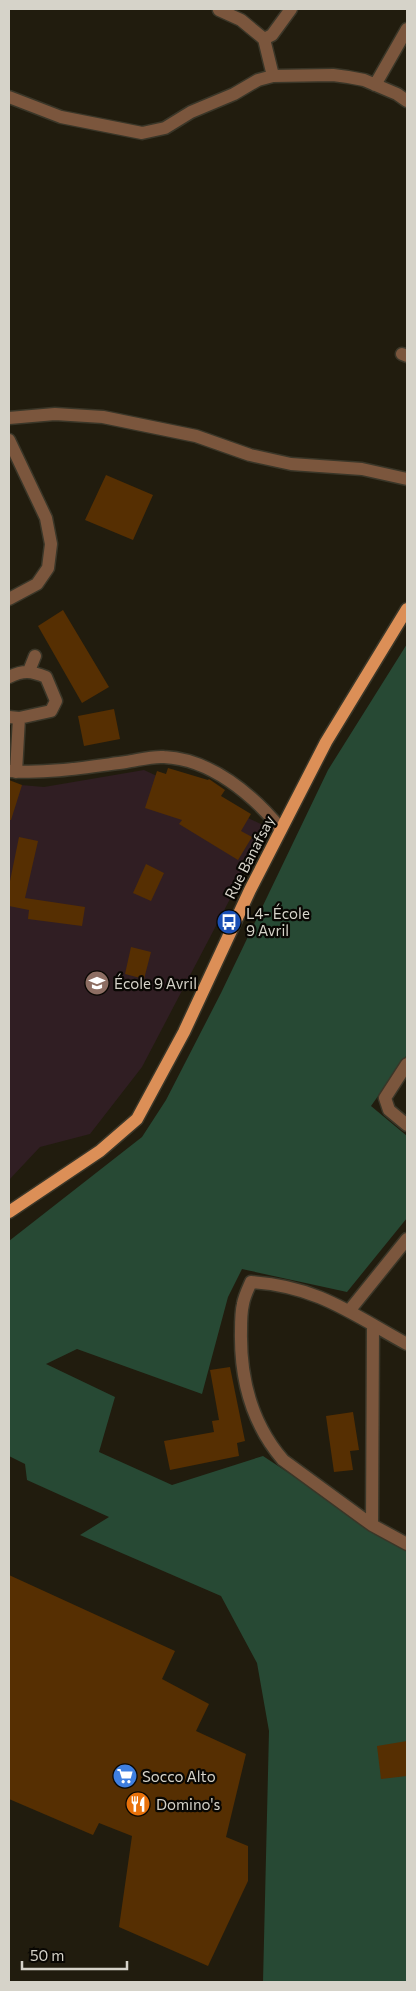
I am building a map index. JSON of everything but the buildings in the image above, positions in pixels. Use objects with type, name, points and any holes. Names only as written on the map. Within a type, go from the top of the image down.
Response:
[{"type":"main road","name":"Rue Banafsay","points":[[9,1212],[100,1151],[136,1119],[156,1087],[250,890],[326,742],[407,609]]},
{"type":"street","points":[[264,39],[272,36],[291,9]]},
{"type":"street","points":[[219,10],[241,20],[264,39],[273,76]]},
{"type":"street","points":[[375,85],[407,29]]},
{"type":"street","points":[[9,97],[61,117],[142,133],[165,128],[191,112],[273,76],[333,75],[364,80],[397,94],[407,102]]},
{"type":"street","points":[[9,418],[55,414],[103,417],[196,436],[250,455],[275,460],[362,469],[407,479]]},
{"type":"street","points":[[9,440],[46,518],[51,544],[48,568],[37,584],[9,599]]},
{"type":"street","points":[[29,671],[35,656]]},
{"type":"street","points":[[9,677],[29,671],[46,677],[56,700],[51,711],[14,718],[12,772],[51,771],[162,757],[184,760],[224,778],[256,800],[282,829]]},
{"type":"street","points":[[407,1064],[385,1098],[389,1110],[407,1125]]},
{"type":"street","points":[[349,1311],[407,1239]]},
{"type":"street","points":[[407,1344],[349,1311],[307,1292],[251,1282],[243,1304],[243,1369],[252,1409],[261,1430],[274,1450],[283,1460],[372,1525],[407,1544]]},
{"type":"street","points":[[372,1525],[373,1326]]},
{"type":"shaded area","name":"École 9 Avril","points":[[144,770],[263,825],[230,899],[142,1067],[90,1134],[40,1147],[9,1180],[9,784],[44,787]]},
{"type":"green space","points":[[407,644],[407,1055],[371,1106],[407,1136],[407,1218],[347,1292],[242,1269],[228,1297],[202,1394],[77,1349],[46,1364],[115,1397],[99,1452],[172,1485],[263,1456],[407,1551],[407,1982],[263,1982],[269,1731],[257,1663],[221,1596],[80,1535],[109,1517],[27,1480],[25,1464],[9,1456],[9,1241],[142,1137],[166,1100],[221,993],[328,770]]},
{"type":"place","name":"L4- École 9 Avril","points":[[229,922]]},
{"type":"place","name":"École 9 Avril","points":[[97,983]]},
{"type":"place","name":"Socco Alto","points":[[125,1776]]},
{"type":"place","name":"Domino's","points":[[138,1804]]}]
